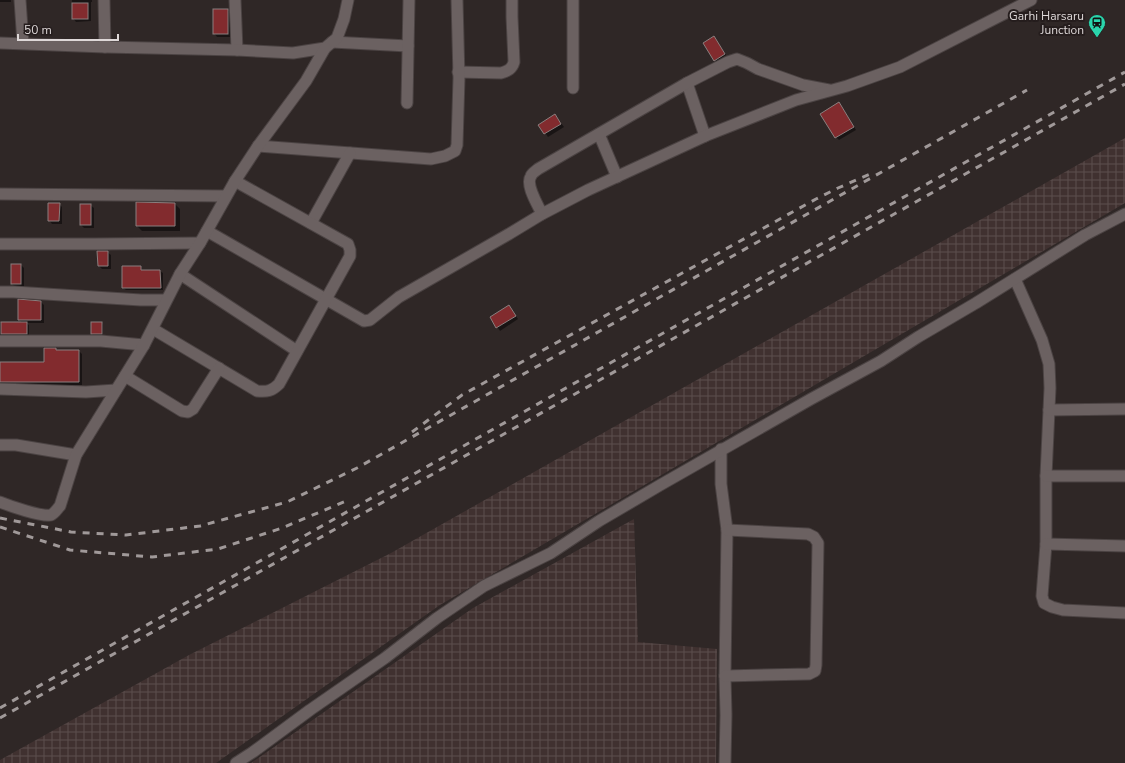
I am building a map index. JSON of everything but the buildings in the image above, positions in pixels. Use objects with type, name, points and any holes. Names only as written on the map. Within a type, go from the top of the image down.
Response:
[{"type":"street","points":[[20,0],[23,43]]},
{"type":"street","points":[[104,0],[105,47]]},
{"type":"street","points":[[235,0],[237,50]]},
{"type":"street","points":[[0,502],[23,511],[45,515],[51,515],[60,506],[76,454],[144,345],[180,274],[200,243],[235,181],[258,146],[306,81],[328,45],[337,38],[344,19],[348,0]]},
{"type":"street","points":[[407,103],[409,0]]},
{"type":"street","points":[[258,146],[431,158],[446,156],[455,151],[457,144],[458,0]]},
{"type":"street","points":[[458,72],[501,73],[512,68],[514,62],[512,0]]},
{"type":"street","points":[[573,0],[573,88]]},
{"type":"street","points":[[207,231],[326,300],[364,321],[367,321],[399,297],[542,214],[588,190],[705,136],[796,100],[847,86],[900,67],[1031,0]]},
{"type":"street","points":[[0,43],[293,53],[328,45],[408,46]]},
{"type":"street","points":[[542,214],[530,186],[531,176],[538,169],[686,83],[720,65],[737,59],[747,62],[758,69],[803,85],[832,90]]},
{"type":"street","points":[[686,83],[705,136]]},
{"type":"street","points":[[598,134],[617,177]]},
{"type":"street","points":[[311,224],[350,153]]},
{"type":"street","points":[[153,329],[257,391],[265,392],[272,390],[279,384],[298,351],[350,256],[348,244],[235,181]]},
{"type":"street","points":[[0,194],[226,196]]},
{"type":"street","points":[[236,763],[385,658],[437,618],[484,586],[551,553],[599,522],[721,449],[881,361],[1085,235],[1125,214]]},
{"type":"street","points":[[0,244],[200,243]]},
{"type":"street","points":[[180,274],[298,351]]},
{"type":"street","points":[[1015,279],[1042,340],[1049,364],[1050,388],[1046,476],[1046,544],[1042,596],[1044,603],[1063,610],[1125,613]]},
{"type":"street","points":[[0,292],[141,300],[166,300]]},
{"type":"street","points":[[0,341],[101,341],[144,345]]},
{"type":"street","points":[[125,376],[182,411],[188,412],[193,409],[218,368]]},
{"type":"street","points":[[0,390],[86,392],[116,390]]},
{"type":"street","points":[[1049,410],[1125,409]]},
{"type":"street","points":[[0,445],[16,444],[76,454]]},
{"type":"street","points":[[721,449],[721,484],[728,530],[725,763]]},
{"type":"street","points":[[1046,476],[1125,476]]},
{"type":"street","points":[[725,676],[809,674],[814,671],[816,665],[818,543],[814,537],[808,534],[728,530]]},
{"type":"street","points":[[1046,544],[1125,546]]},
{"type":"shaded area","points":[[1125,138],[1125,203],[440,605],[216,763],[0,763],[0,760],[189,655],[391,553]]},
{"type":"shaded area","points":[[634,519],[638,642],[717,649],[716,763],[251,763],[473,608]]},
{"type":"railway","points":[[0,708],[1125,72]]},
{"type":"railway","points":[[0,718],[1125,84]]},
{"type":"railway","points":[[0,518],[71,532],[126,535],[200,526],[287,502],[357,468],[1027,90]]},
{"type":"railway","points":[[412,432],[462,395],[816,199],[870,174]]},
{"type":"railway","points":[[0,527],[70,550],[152,557],[218,549],[282,528],[346,501]]},
{"type":"place","name":"Garhi Harsaru Junction","points":[[1097,38]]}]
